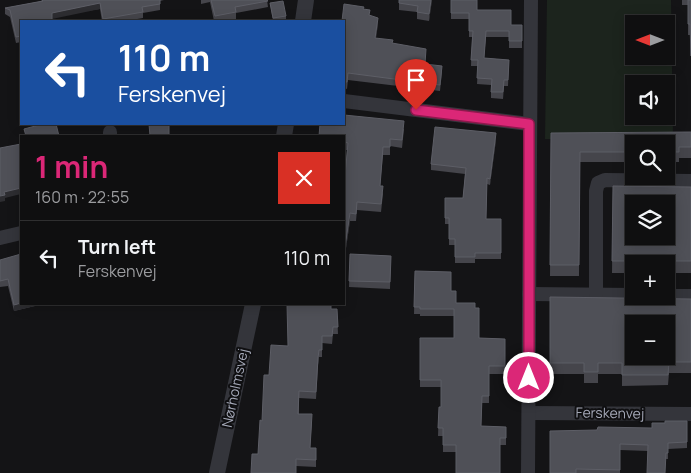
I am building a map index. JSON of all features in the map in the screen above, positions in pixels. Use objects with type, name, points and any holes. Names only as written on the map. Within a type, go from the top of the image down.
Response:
[{"type":"street","points":[[303,20],[306,0]]},
{"type":"street","points":[[528,473],[531,0]]},
{"type":"street","points":[[345,101],[529,124]]},
{"type":"street","points":[[596,294],[596,191],[598,183],[605,180],[691,181]]},
{"type":"street","points":[[0,238],[20,233]]},
{"type":"street","points":[[529,294],[625,295]]},
{"type":"street","points":[[675,296],[691,296]]},
{"type":"street","name":"Nørholmsvej","points":[[217,473],[253,305]]},
{"type":"street","name":"Ferskenvej","points":[[529,413],[691,414]]},
{"type":"shaded area","points":[[547,0],[671,0],[671,15],[625,15],[625,65],[672,65],[672,75],[625,75],[625,125],[673,125],[673,135],[625,135],[625,139],[545,139]]},
{"type":"building","points":[[160,0],[160,4],[142,7],[143,12],[103,19],[100,3],[52,13],[52,20],[20,20],[20,36],[16,37],[10,10],[5,8],[43,1]]},
{"type":"building","points":[[211,0],[268,1],[235,7],[236,12],[215,16]]},
{"type":"building","points":[[399,0],[431,0],[429,14],[417,12],[418,6],[399,3]]},
{"type":"building","points":[[451,0],[477,0],[477,10],[511,10],[511,25],[522,25],[522,41],[509,41],[509,31],[486,31],[484,58],[509,60],[508,80],[504,80],[503,92],[491,92],[492,79],[477,78],[478,60],[471,60],[473,31],[469,31],[469,13],[451,13]]},
{"type":"building","points":[[688,0],[691,0],[691,56],[690,24],[688,24]]},
{"type":"building","points":[[283,1],[286,16],[273,18],[270,3]]},
{"type":"building","points":[[344,4],[364,7],[363,9],[370,10],[369,15],[378,18],[375,38],[393,40],[392,43],[426,49],[425,64],[442,66],[440,85],[348,73],[347,82],[345,82],[345,20],[342,20]]},
{"type":"building","points":[[345,115],[404,121],[402,140],[390,139],[390,147],[383,147],[380,186],[383,186],[381,204],[357,202],[356,214],[350,213],[345,247],[345,176],[348,143],[345,142],[345,135],[319,135],[320,125],[345,125]]},
{"type":"building","points":[[39,125],[56,125],[59,135],[26,135],[24,129]]},
{"type":"building","points":[[149,125],[169,125],[169,135],[150,135]]},
{"type":"building","points":[[435,127],[496,133],[490,179],[487,178],[486,219],[501,219],[501,253],[475,253],[475,257],[455,257],[455,239],[449,239],[449,218],[445,218],[445,198],[463,198],[466,168],[431,164]]},
{"type":"building","points":[[691,132],[691,147],[679,147],[679,152],[675,152],[675,135],[625,135],[625,152],[580,152],[579,265],[550,265],[551,133]]},
{"type":"building","points":[[20,144],[20,188],[4,192],[5,195],[0,196],[0,148]]},
{"type":"building","points":[[613,186],[691,187],[691,261],[675,261],[675,255],[625,255],[625,261],[612,261]]},
{"type":"building","points":[[20,254],[20,303],[14,305],[8,279],[0,281],[0,260]]},
{"type":"building","points":[[350,254],[391,256],[390,282],[349,281]]},
{"type":"building","points":[[415,271],[451,272],[451,291],[456,291],[456,303],[475,303],[475,308],[479,308],[479,338],[505,339],[505,366],[489,366],[489,396],[482,396],[481,426],[506,427],[506,438],[500,438],[500,473],[456,473],[456,445],[443,445],[443,428],[438,428],[439,407],[441,407],[441,380],[420,380],[420,338],[454,338],[454,309],[420,309],[420,307],[414,307]]},
{"type":"building","points":[[550,297],[625,298],[625,305],[675,305],[675,299],[691,299],[691,362],[675,362],[675,315],[625,315],[625,365],[669,365],[668,375],[622,375],[622,363],[598,363],[598,372],[584,372],[584,363],[550,363]]},
{"type":"building","points":[[287,305],[331,305],[331,309],[337,309],[338,327],[333,327],[332,336],[322,336],[322,350],[319,350],[318,358],[316,392],[299,391],[298,414],[312,414],[310,448],[316,448],[316,460],[296,459],[296,473],[251,473],[252,454],[258,454],[264,375],[269,375],[271,345],[288,346]]},
{"type":"building","points":[[665,421],[687,421],[687,442],[668,443],[665,473],[647,473],[648,445],[620,444],[620,470],[576,469],[576,473],[550,473],[550,431],[597,430],[598,427],[652,428],[652,423],[665,423]]},
{"type":"route","points":[[416,110],[529,124],[529,378]]}]
